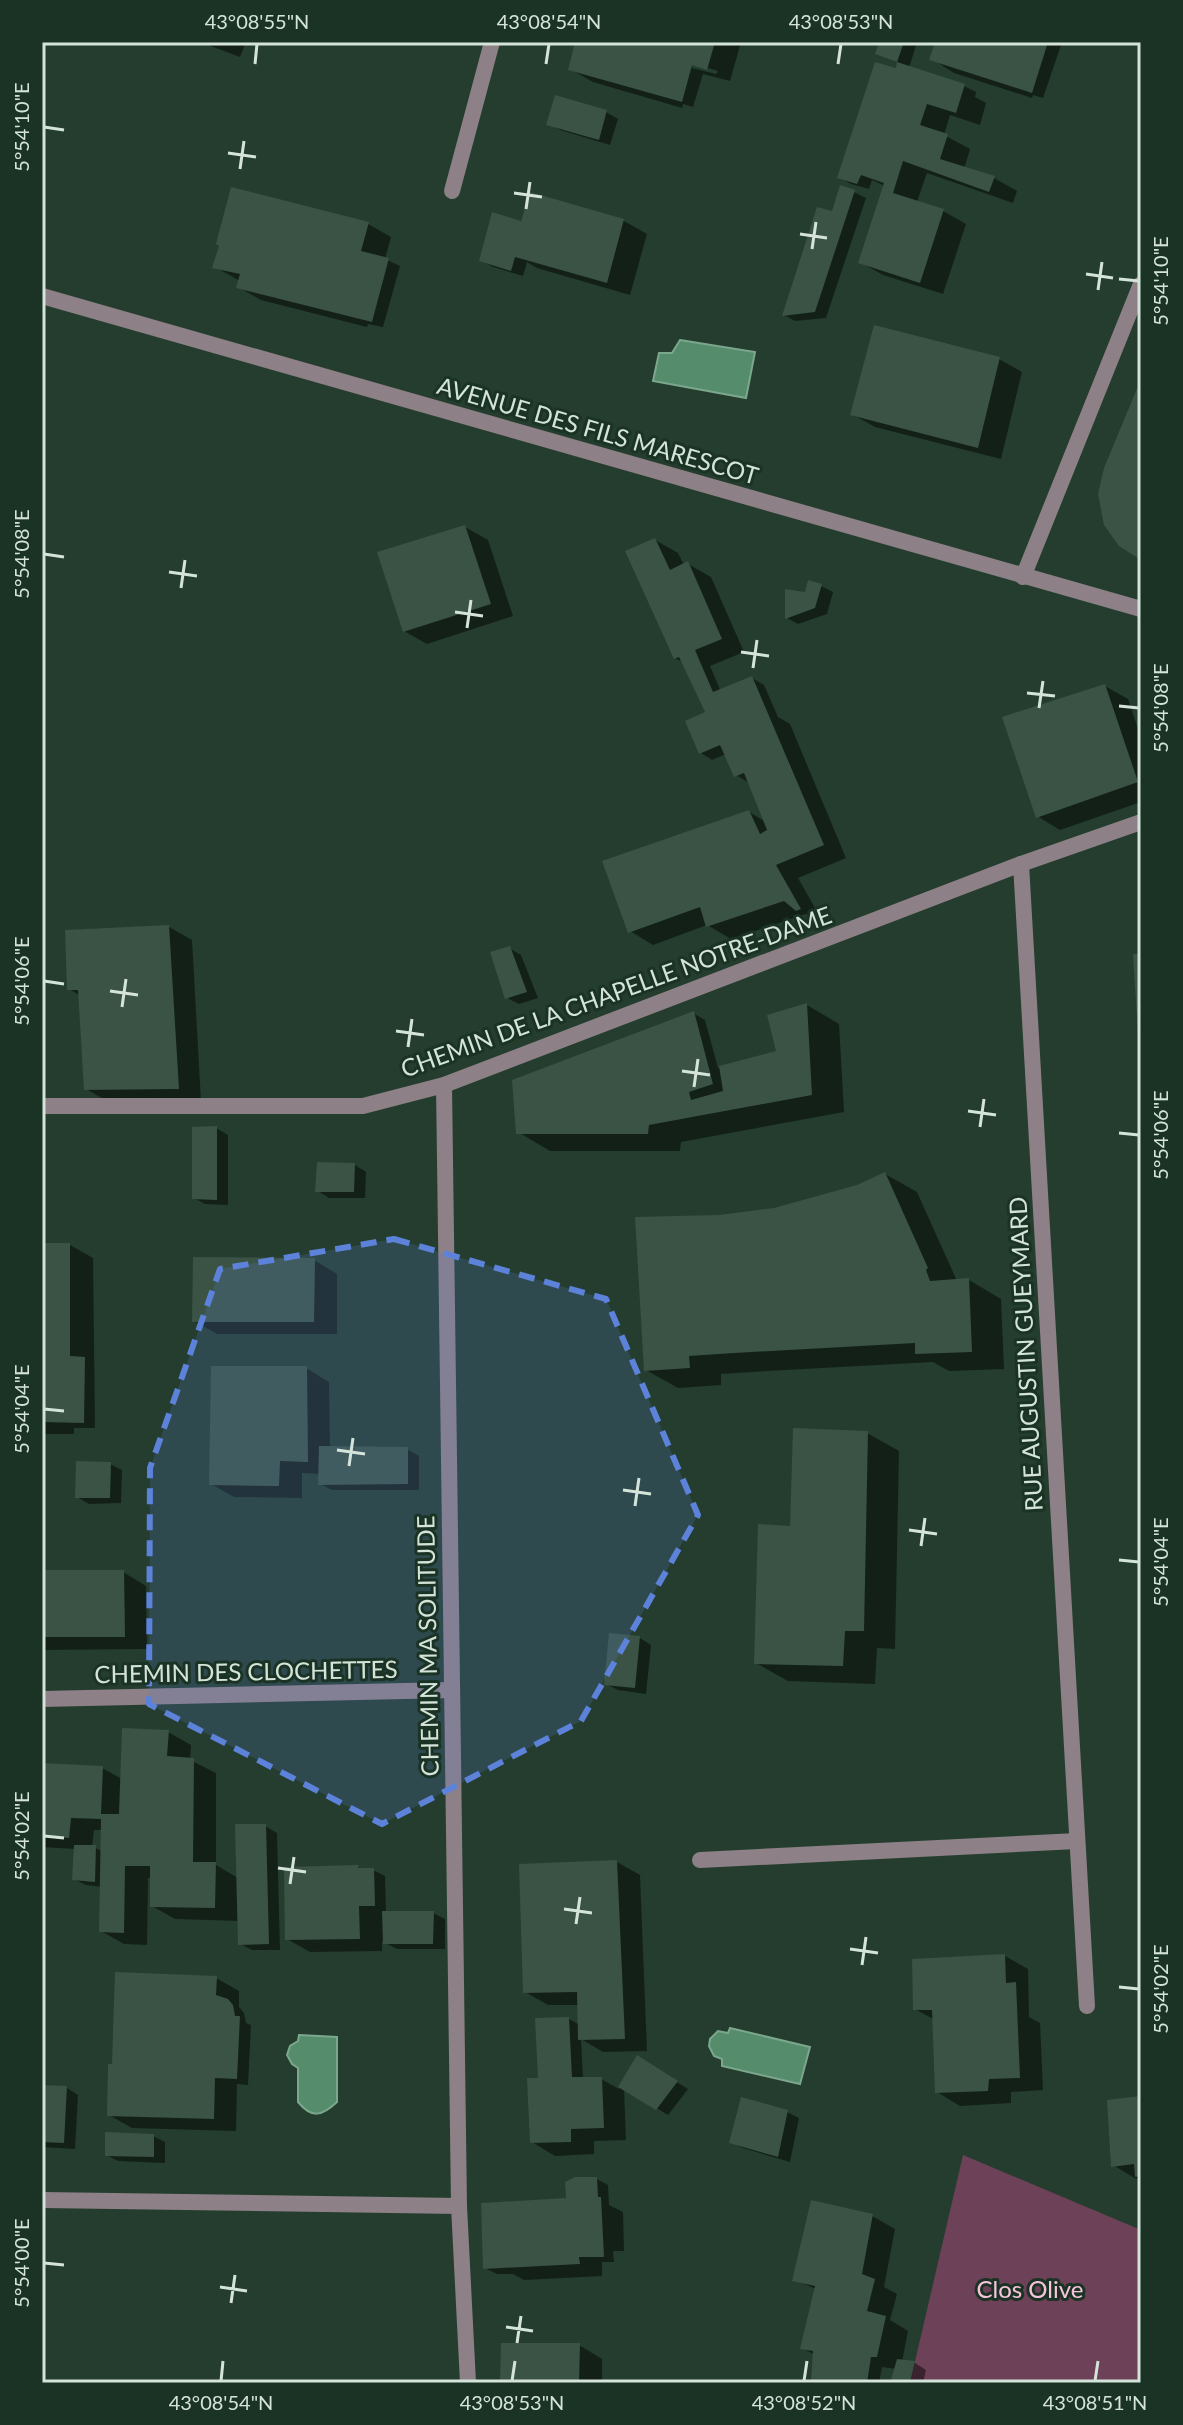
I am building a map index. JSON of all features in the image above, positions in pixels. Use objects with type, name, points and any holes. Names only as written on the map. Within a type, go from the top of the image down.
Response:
[{"type":"street","points":[[452,191],[492,42]]},
{"type":"street","points":[[1023,577],[1141,284]]},
{"type":"street","name":"AVENUE DES FILS MARESCOT","points":[[42,296],[1141,609]]},
{"type":"street","name":"CHEMIN DE LA CHAPELLE NOTRE-DAME","points":[[42,1106],[363,1106],[444,1085],[1021,864],[1141,822]]},
{"type":"street","name":"RUE AUGUSTIN GUEYMARD","points":[[1021,864],[1087,2006]]},
{"type":"street","name":"CHEMIN MA SOLITUDE","points":[[444,1085],[459,2206],[468,2383]]},
{"type":"street","name":"CHEMIN DES CLOCHETTES","points":[[42,1699],[451,1690]]},
{"type":"street","points":[[700,1860],[1077,1841]]},
{"type":"street","points":[[42,2200],[459,2206]]},
{"type":"highlighted area","points":[[394,1239],[606,1299],[698,1515],[581,1721],[382,1824],[149,1704],[150,1468],[220,1269]]},
{"type":"green space","name":"Clos Olive","points":[[963,2155],[1141,2230],[1141,2383],[910,2383]]},
{"type":"shaded area","points":[[680,340],[755,352],[746,398],[653,381],[659,353],[672,353]]},
{"type":"shaded area","points":[[730,2028],[810,2047],[800,2084],[722,2066],[722,2059],[714,2056],[709,2046],[710,2039],[718,2031],[728,2033]]},
{"type":"shaded area","points":[[299,2035],[337,2037],[337,2102],[322,2113],[308,2111],[298,2102],[298,2068],[287,2055]]},
{"type":"building","points":[[575,42],[715,42],[707,70],[692,65],[682,102],[568,70]]},
{"type":"building","points":[[879,42],[904,42],[897,62],[875,54]]},
{"type":"building","points":[[935,42],[1048,42],[1032,93],[929,60]]},
{"type":"building","points":[[875,62],[896,68],[897,62],[965,84],[956,113],[927,104],[920,125],[948,134],[940,159],[995,176],[989,192],[903,161],[893,193],[944,209],[920,283],[858,263],[884,183],[861,175],[857,184],[837,178]]},
{"type":"building","points":[[555,95],[607,110],[599,140],[546,125]]},
{"type":"building","points":[[840,185],[855,190],[815,312],[782,316],[817,207],[832,211]]},
{"type":"building","points":[[231,187],[369,222],[361,251],[389,258],[372,322],[236,288],[240,274],[212,268]]},
{"type":"building","points":[[530,192],[624,219],[607,283],[515,257],[511,271],[479,261],[492,212],[521,221]]},
{"type":"building","points":[[874,325],[1000,357],[978,448],[850,415]]},
{"type":"building","points":[[1141,379],[1141,560],[1119,546],[1104,525],[1098,494],[1104,468]]},
{"type":"building","points":[[465,525],[491,604],[403,632],[377,552]]},
{"type":"building","points":[[655,538],[670,570],[688,561],[722,639],[695,650],[713,692],[752,676],[824,845],[776,865],[801,909],[796,911],[784,901],[706,927],[700,907],[628,933],[602,861],[749,810],[760,834],[767,830],[744,773],[734,777],[720,745],[699,754],[685,721],[705,712],[679,657],[674,659],[625,551]]},
{"type":"building","points":[[808,580],[822,584],[815,608],[785,619],[785,589],[805,592]]},
{"type":"building","points":[[1105,684],[1138,782],[1036,818],[1002,717]]},
{"type":"building","points":[[169,925],[179,1089],[84,1090],[78,990],[67,990],[65,930]]},
{"type":"building","points":[[510,946],[527,992],[505,999],[490,952]]},
{"type":"building","points":[[1133,954],[1141,954],[1141,1050],[1139,1050]]},
{"type":"building","points":[[807,1003],[812,1095],[649,1125],[648,1134],[516,1134],[512,1080],[694,1011],[713,1084],[689,1092],[691,1100],[723,1091],[719,1066],[776,1051],[767,1015]]},
{"type":"building","points":[[217,1126],[217,1200],[192,1199],[192,1127]]},
{"type":"building","points":[[317,1162],[355,1163],[354,1192],[315,1192]]},
{"type":"building","points":[[885,1172],[928,1268],[930,1281],[969,1278],[972,1352],[915,1354],[915,1343],[734,1353],[689,1356],[690,1368],[644,1371],[635,1217],[719,1215],[774,1208],[857,1185]]},
{"type":"building","points":[[42,1243],[70,1243],[70,1356],[85,1357],[84,1423],[42,1422]]},
{"type":"building","points":[[193,1257],[315,1258],[314,1322],[192,1322]]},
{"type":"building","points":[[211,1366],[307,1366],[308,1462],[280,1461],[279,1486],[209,1485]]},
{"type":"building","points":[[793,1428],[868,1431],[864,1631],[845,1631],[843,1666],[754,1664],[758,1524],[790,1526]]},
{"type":"building","points":[[319,1446],[408,1447],[408,1484],[318,1485]]},
{"type":"building","points":[[76,1461],[111,1462],[110,1498],[75,1498]]},
{"type":"building","points":[[42,1570],[124,1570],[125,1637],[42,1637]]},
{"type":"building","points":[[609,1633],[640,1636],[635,1688],[604,1685]]},
{"type":"building","points":[[122,1728],[169,1730],[167,1756],[194,1758],[193,1862],[216,1862],[215,1908],[150,1907],[150,1866],[125,1866],[124,1933],[99,1932],[101,1819],[71,1818],[69,1838],[42,1836],[42,1763],[103,1766],[101,1814],[119,1814]]},
{"type":"building","points":[[235,1824],[266,1824],[269,1944],[238,1945]]},
{"type":"building","points":[[74,1845],[96,1845],[95,1882],[72,1880]]},
{"type":"building","points":[[617,1860],[625,2039],[578,2040],[577,1992],[523,1993],[519,1864]]},
{"type":"building","points":[[359,1865],[358,1868],[374,1868],[375,1906],[359,1906],[360,1939],[285,1940],[284,1867]]},
{"type":"building","points":[[382,1911],[434,1911],[433,1944],[383,1944]]},
{"type":"building","points":[[1005,1954],[1006,1983],[1016,1982],[1020,2078],[989,2079],[988,2091],[935,2093],[932,2010],[913,2010],[912,1959]]},
{"type":"building","points":[[115,1972],[217,1976],[216,1995],[228,1999],[235,2016],[240,2016],[237,2079],[215,2078],[214,2119],[107,2116]]},
{"type":"building","points":[[569,2017],[572,2077],[602,2077],[604,2128],[571,2129],[571,2142],[530,2143],[527,2078],[538,2078],[535,2018]]},
{"type":"building","points":[[637,2055],[678,2081],[656,2110],[618,2087]]},
{"type":"building","points":[[42,2085],[67,2086],[64,2143],[42,2142]]},
{"type":"building","points":[[1141,2096],[1141,2176],[1135,2177],[1134,2164],[1111,2167],[1107,2100]]},
{"type":"building","points":[[741,2097],[788,2110],[778,2157],[729,2143]]},
{"type":"building","points":[[105,2132],[154,2134],[154,2157],[105,2156]]},
{"type":"building","points":[[575,2177],[597,2177],[604,2257],[579,2257],[580,2264],[483,2269],[481,2203],[566,2198],[565,2182]]},
{"type":"building","points":[[811,2200],[873,2214],[862,2274],[875,2279],[867,2311],[886,2316],[877,2357],[871,2357],[867,2383],[811,2381],[813,2351],[800,2349],[815,2286],[792,2281]]},
{"type":"building","points":[[501,2343],[580,2343],[579,2383],[500,2383]]},
{"type":"building","points":[[897,2359],[915,2361],[910,2383],[890,2383]]}]
